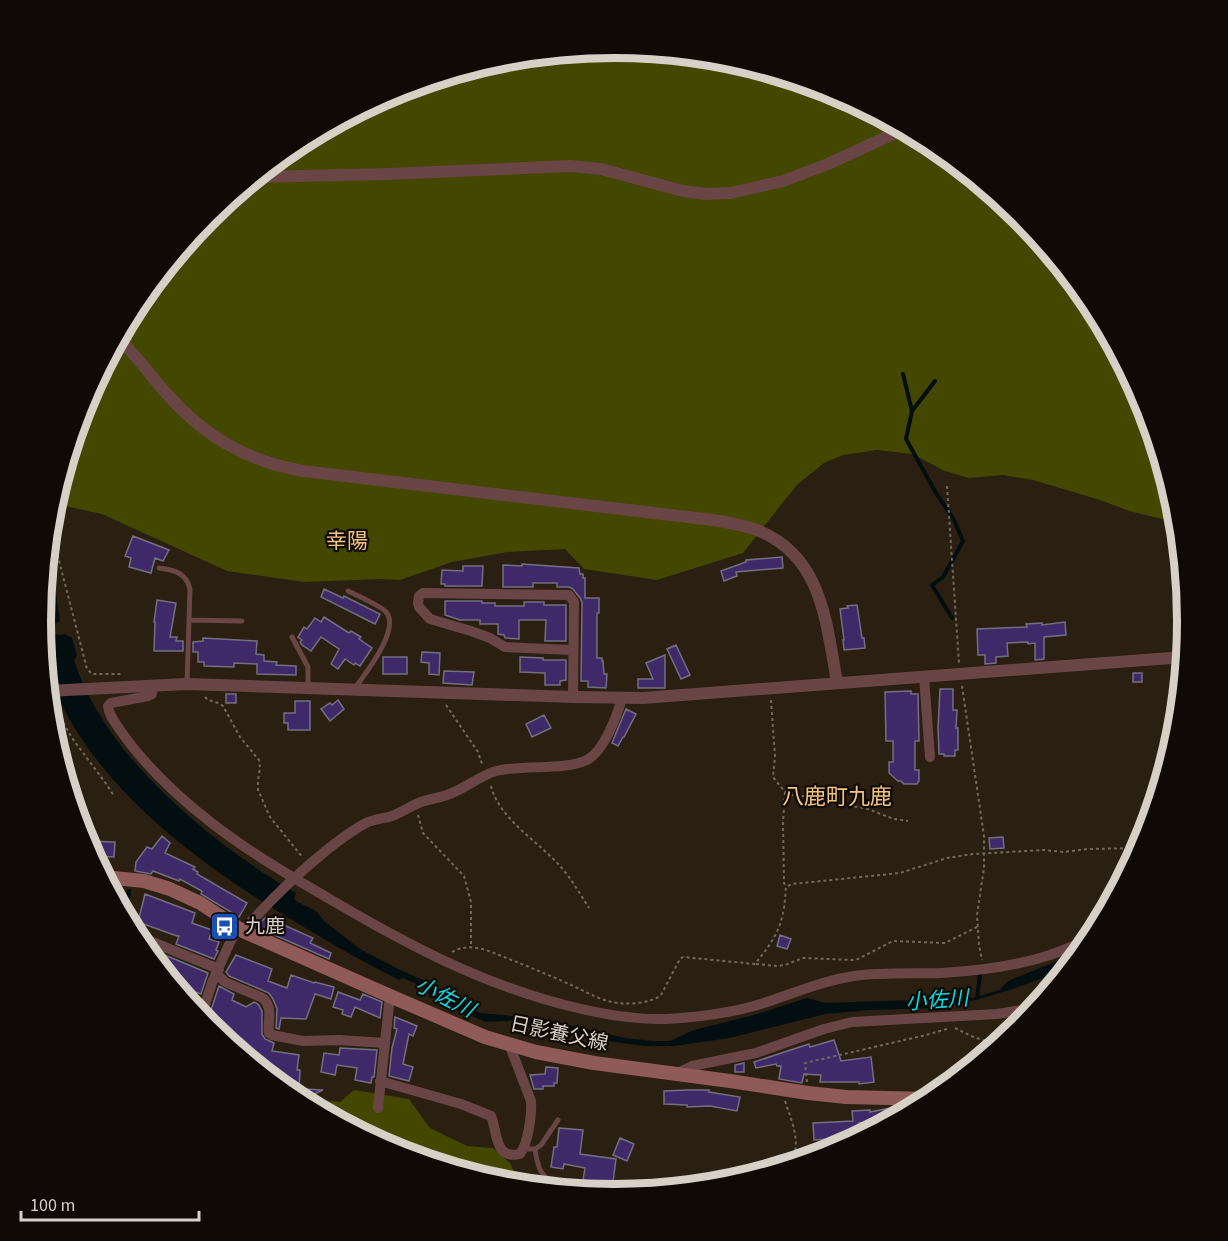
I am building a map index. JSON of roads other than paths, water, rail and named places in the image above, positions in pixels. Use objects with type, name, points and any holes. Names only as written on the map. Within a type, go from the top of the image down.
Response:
[{"type":"main road","name":"日影養父線","points":[[113,878],[144,881],[170,889],[200,903],[240,929],[390,996],[486,1037],[536,1052],[808,1094],[911,1098]]},
{"type":"street","points":[[268,177],[570,166],[601,169],[683,191],[707,194],[731,193],[783,181],[828,164],[896,133]]},
{"type":"street","points":[[124,344],[167,394],[201,427],[235,449],[273,465],[303,471],[713,520],[756,530],[771,537],[801,562],[813,580],[825,612],[837,682]]},
{"type":"street","points":[[573,650],[505,647],[471,631],[430,619],[419,607],[419,596],[423,593],[569,595],[574,602],[573,697]]},
{"type":"street","points":[[56,691],[187,684],[643,698],[1176,658]]},
{"type":"street","points":[[924,677],[930,758]]},
{"type":"street","points":[[153,686],[152,694],[148,696],[111,703],[108,706],[110,714],[133,748],[196,810],[239,844],[292,879],[367,921],[466,972],[548,1001],[602,1014],[642,1019],[720,1014],[764,1003],[798,990],[843,978],[869,974],[941,973],[984,969],[1049,956],[1073,946]]},
{"type":"street","points":[[204,1006],[218,971],[240,929],[292,879],[345,836],[368,822],[457,791],[487,774],[511,768],[581,762],[593,755],[602,745],[618,712],[622,698]]},
{"type":"street","points":[[153,943],[218,971],[225,982],[263,998],[271,1012],[268,1028],[272,1035],[303,1041],[339,1040],[384,1043]]},
{"type":"street","points":[[378,1108],[390,996]]},
{"type":"street","points":[[676,1074],[692,1066],[756,1053],[824,1029],[852,1022],[997,1014],[1020,1010]]},
{"type":"street","points":[[380,1081],[461,1104],[491,1116],[502,1150],[511,1156],[520,1154],[530,1149],[532,1110],[531,1101],[509,1044]]},
{"type":"lane","points":[[159,568],[172,570],[188,580],[190,590],[187,684]]},
{"type":"lane","points":[[348,591],[383,609],[388,614],[390,624],[379,653],[354,689]]},
{"type":"lane","points":[[189,620],[242,621]]},
{"type":"lane","points":[[292,636],[308,667],[308,687]]},
{"type":"lane","points":[[547,1179],[530,1149],[540,1145],[558,1120]]},
{"type":"water","name":"小佐川","points":[[52,583],[60,621],[54,624],[55,634],[65,634],[72,638],[77,656],[74,660],[89,696],[110,730],[135,763],[165,794],[230,849],[296,893],[294,898],[296,901],[316,911],[324,921],[360,949],[423,980],[480,1013],[543,1019],[625,1038],[670,1041],[694,1030],[754,1015],[807,998],[825,1003],[972,998],[1000,990],[1008,981],[1064,958],[1051,975],[971,1001],[939,1008],[825,1014],[729,1038],[674,1046],[645,1046],[593,1039],[545,1028],[535,1029],[526,1024],[524,1020],[486,1022],[429,997],[428,989],[403,978],[399,980],[374,967],[324,939],[222,875],[149,816],[116,783],[87,746],[63,707],[56,690],[52,657]]},
{"type":"waterway","points":[[903,374],[912,411],[906,439],[954,520],[963,541],[943,577],[932,585],[952,618]]},
{"type":"waterway","points":[[912,411],[935,381]]},
{"type":"waterway","points":[[127,903],[129,891]]},
{"type":"waterway","name":"小佐川","points":[[977,998],[980,975]]},
{"type":"place","name":"九鹿","points":[[224,927]]},
{"type":"district","name":"幸陽","points":[[347,541]]},
{"type":"district","name":"八鹿町九鹿","points":[[837,797]]}]
